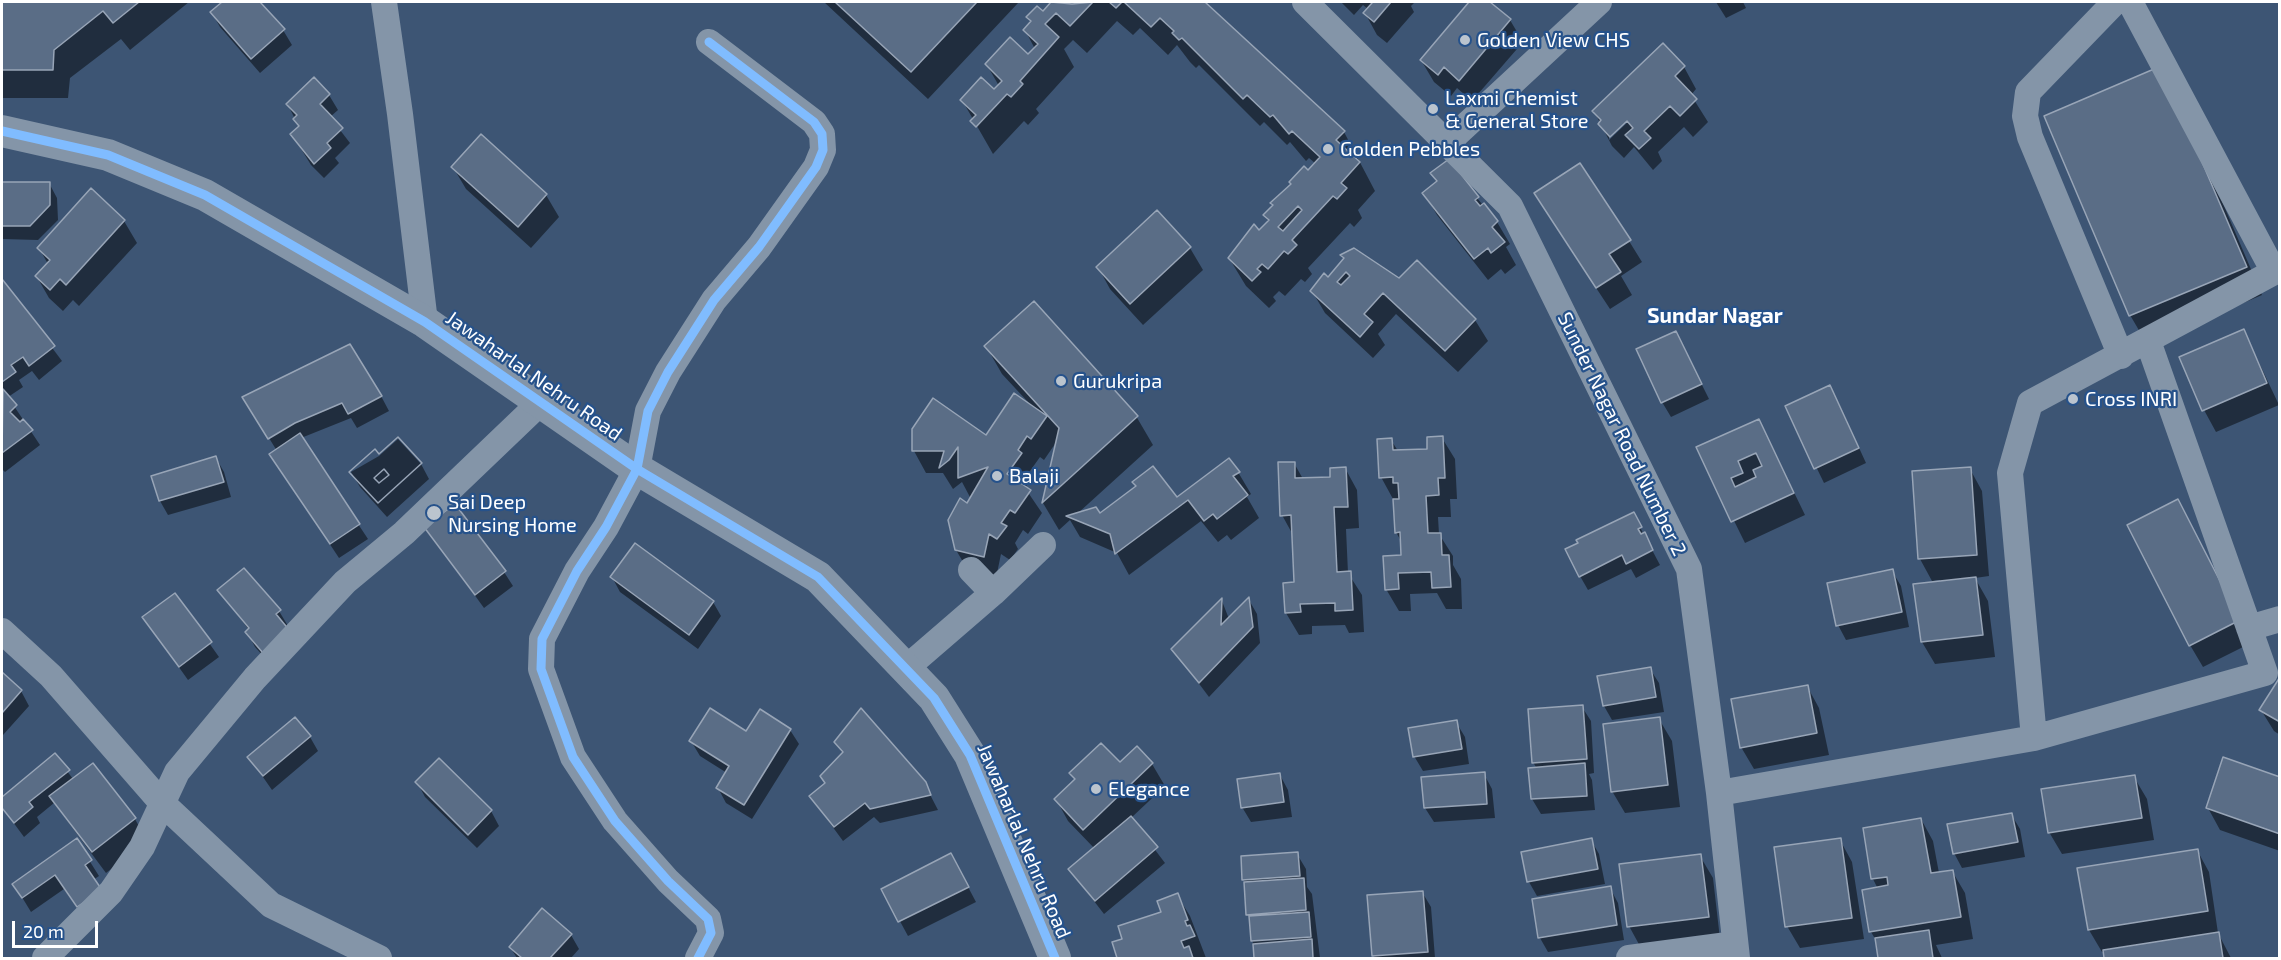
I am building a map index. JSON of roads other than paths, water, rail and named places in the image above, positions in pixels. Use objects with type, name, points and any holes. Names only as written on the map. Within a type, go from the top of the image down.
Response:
[{"type":"street","points":[[384,2],[400,114],[424,322]]},
{"type":"street","name":"Sunder Nagar Road Number 2","points":[[1305,2],[1510,206],[1689,570],[1719,793],[1736,951]]},
{"type":"street","points":[[1447,143],[1599,2]]},
{"type":"street","points":[[2115,2],[2028,92],[2025,116],[2030,136],[2121,356]]},
{"type":"street","points":[[2034,738],[2010,473],[2017,440],[2030,403],[2121,356],[2277,269],[2130,2]]},
{"type":"street","points":[[698,958],[711,933],[708,919],[668,881],[609,812],[573,757],[541,669],[542,639],[576,571],[606,527],[637,469],[648,411],[668,372],[714,300],[759,247],[810,175],[823,150],[822,134],[814,122],[709,42]]},
{"type":"street","name":"Jawaharlal Nehru Road","points":[[2,131],[108,155],[205,195],[424,322],[637,469],[818,577],[934,698],[970,756],[1055,958]]},
{"type":"street","points":[[1719,793],[2034,738],[2265,673],[2148,341]]},
{"type":"street","points":[[45,958],[111,892],[142,847],[161,802],[177,772],[255,678],[345,582],[404,533],[541,402]]},
{"type":"street","points":[[905,669],[993,593],[1042,546]]},
{"type":"street","points":[[971,570],[993,593]]},
{"type":"street","points":[[2249,628],[2280,619]]},
{"type":"street","points":[[2,631],[51,676],[161,802],[271,905],[379,958]]},
{"type":"street","points":[[1629,958],[1736,951]]},
{"type":"place","name":"Golden View CHS","points":[[1465,40]]},
{"type":"place","name":"Laxmi Chemist & General Store","points":[[1433,109]]},
{"type":"place","name":"Golden Pebbles","points":[[1328,149]]},
{"type":"place","name":"Gurukripa","points":[[1061,381]]},
{"type":"place","name":"Cross INRI","points":[[2073,399]]},
{"type":"place","name":"Balaji","points":[[997,476]]},
{"type":"place","name":"Sai Deep Nursing Home","points":[[434,513]]},
{"type":"place","name":"Elegance","points":[[1096,789]]},
{"type":"district","name":"Sundar Nagar","points":[[1715,316]]}]
